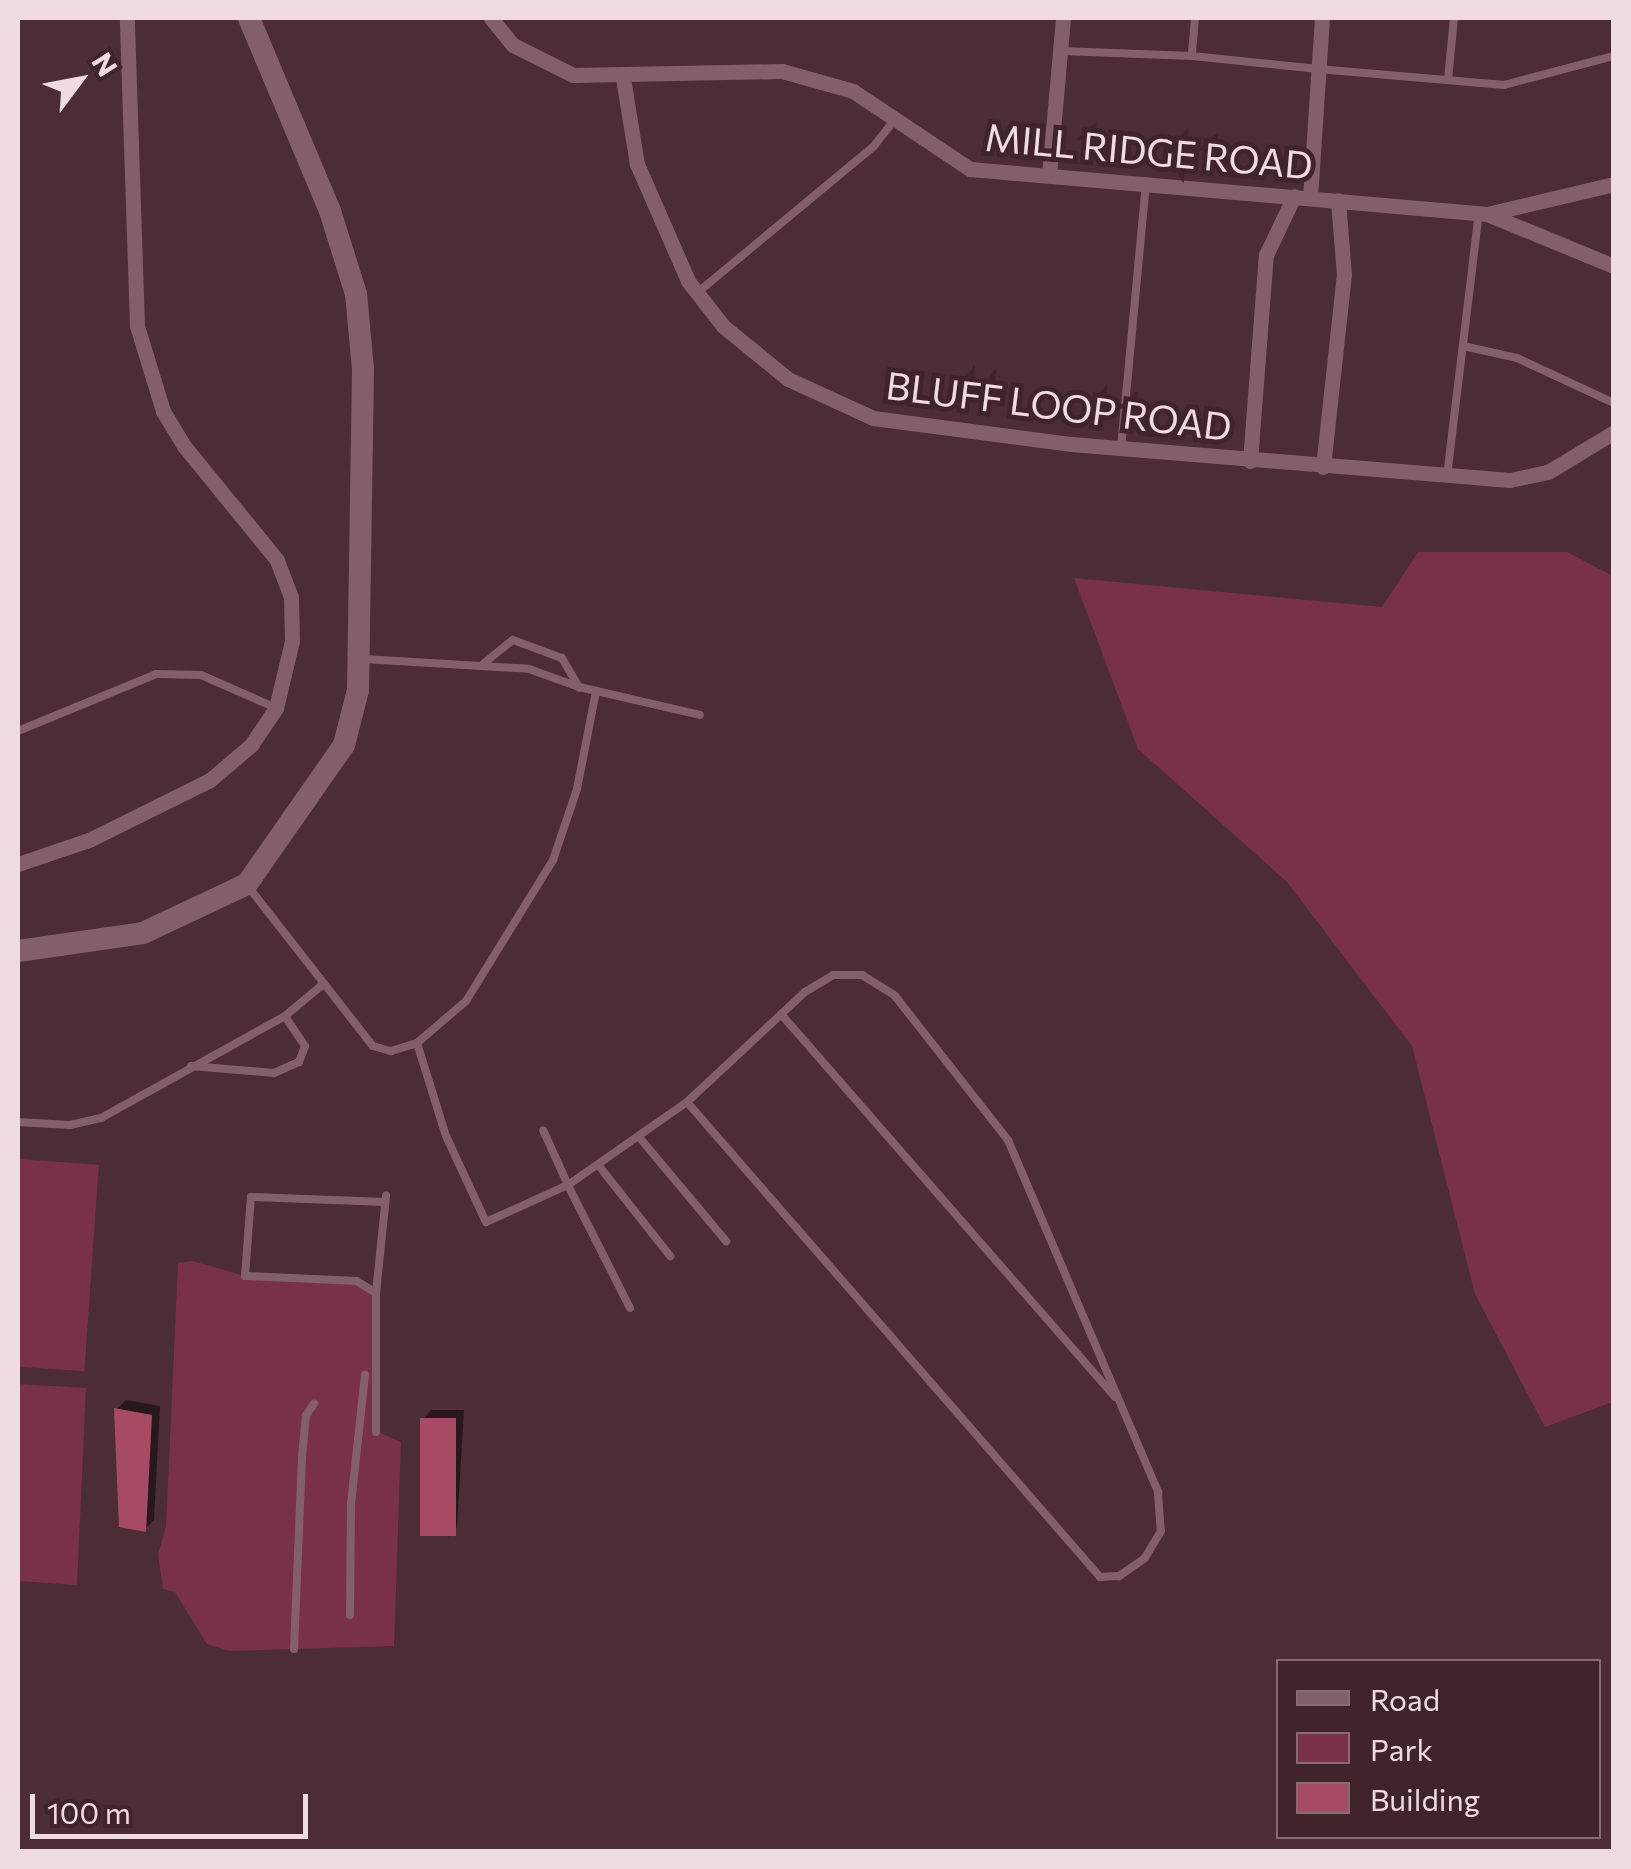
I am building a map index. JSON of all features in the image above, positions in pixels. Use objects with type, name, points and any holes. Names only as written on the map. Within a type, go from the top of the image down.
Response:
[{"type":"street","points":[[18,864],[89,840],[210,780],[251,745],[276,708],[292,641],[291,597],[256,527],[184,446],[163,411],[137,326],[127,18]]},
{"type":"street","points":[[18,951],[143,934],[247,884],[344,745],[359,658],[363,369],[356,294],[330,212],[248,18]]},
{"type":"street","name":"MILL RIDGE ROAD","points":[[490,18],[513,45],[574,75],[623,78],[782,70],[852,91],[970,168],[1483,213],[1614,266]]},
{"type":"street","points":[[1049,175],[1063,18]]},
{"type":"street","points":[[1250,460],[1266,254],[1302,197],[1322,18]]},
{"type":"street","name":"BLUFF LOOP ROAD","points":[[623,78],[637,164],[662,231],[722,326],[788,379],[872,418],[1121,449],[1510,480],[1548,472],[1614,432]]},
{"type":"street","name":"MILL RIDGE ROAD","points":[[1483,213],[1614,184]]},
{"type":"street","points":[[1323,467],[1344,275],[1338,200]]},
{"type":"lane","points":[[1192,56],[1195,18]]},
{"type":"lane","points":[[1448,80],[1454,18]]},
{"type":"lane","points":[[1060,50],[1192,56],[1504,85],[1614,56]]},
{"type":"lane","points":[[698,293],[874,146],[894,120]]},
{"type":"lane","points":[[1121,449],[1146,183]]},
{"type":"lane","points":[[1447,476],[1483,213]]},
{"type":"lane","points":[[1463,346],[1517,358],[1614,403]]},
{"type":"lane","points":[[482,666],[514,640],[562,658],[579,687]]},
{"type":"lane","points":[[359,658],[530,668],[579,687],[700,715]]},
{"type":"lane","points":[[18,730],[156,674],[201,675],[276,708]]},
{"type":"lane","points":[[247,884],[321,986],[373,1046],[391,1050],[417,1044],[466,1002],[553,860],[577,789],[596,691]]},
{"type":"lane","points":[[417,1044],[446,1136],[486,1222],[568,1184],[639,1138],[687,1102],[781,1014],[833,975],[862,975],[895,996],[1008,1140],[1158,1492],[1161,1531],[1145,1558],[1118,1576],[1100,1577],[687,1102]]},
{"type":"lane","points":[[18,1122],[70,1125],[101,1118],[285,1016],[321,986]]},
{"type":"lane","points":[[781,1014],[1118,1400]]},
{"type":"lane","points":[[191,1066],[274,1073],[299,1062],[305,1046],[285,1016]]},
{"type":"lane","points":[[543,1130],[630,1308]]},
{"type":"lane","points":[[639,1138],[726,1241]]},
{"type":"lane","points":[[599,1166],[670,1256]]},
{"type":"lane","points":[[376,1294],[357,1281],[245,1276],[251,1198],[385,1199],[376,1294],[376,1432]]},
{"type":"lane","points":[[354,1374],[378,1376]]},
{"type":"lane","points":[[350,1615],[351,1504],[365,1375]]},
{"type":"lane","points":[[294,1649],[302,1457],[306,1414],[314,1404]]},
{"type":"green space","points":[[1418,552],[1567,552],[1613,576],[1613,1402],[1545,1427],[1475,1294],[1412,1046],[1287,882],[1138,749],[1074,578],[1382,607]]},
{"type":"green space","points":[[18,1159],[99,1165],[84,1371],[18,1367]]},
{"type":"green space","points":[[192,1261],[245,1276],[357,1281],[376,1293],[376,1431],[401,1442],[394,1646],[230,1651],[207,1644],[175,1592],[163,1589],[158,1554],[166,1527],[178,1263]]},
{"type":"green space","points":[[18,1384],[86,1388],[77,1585],[18,1581]]},
{"type":"building","points":[[114,1408],[152,1415],[146,1532],[119,1527]]},
{"type":"building","points":[[420,1418],[456,1418],[456,1536],[420,1536]]}]
